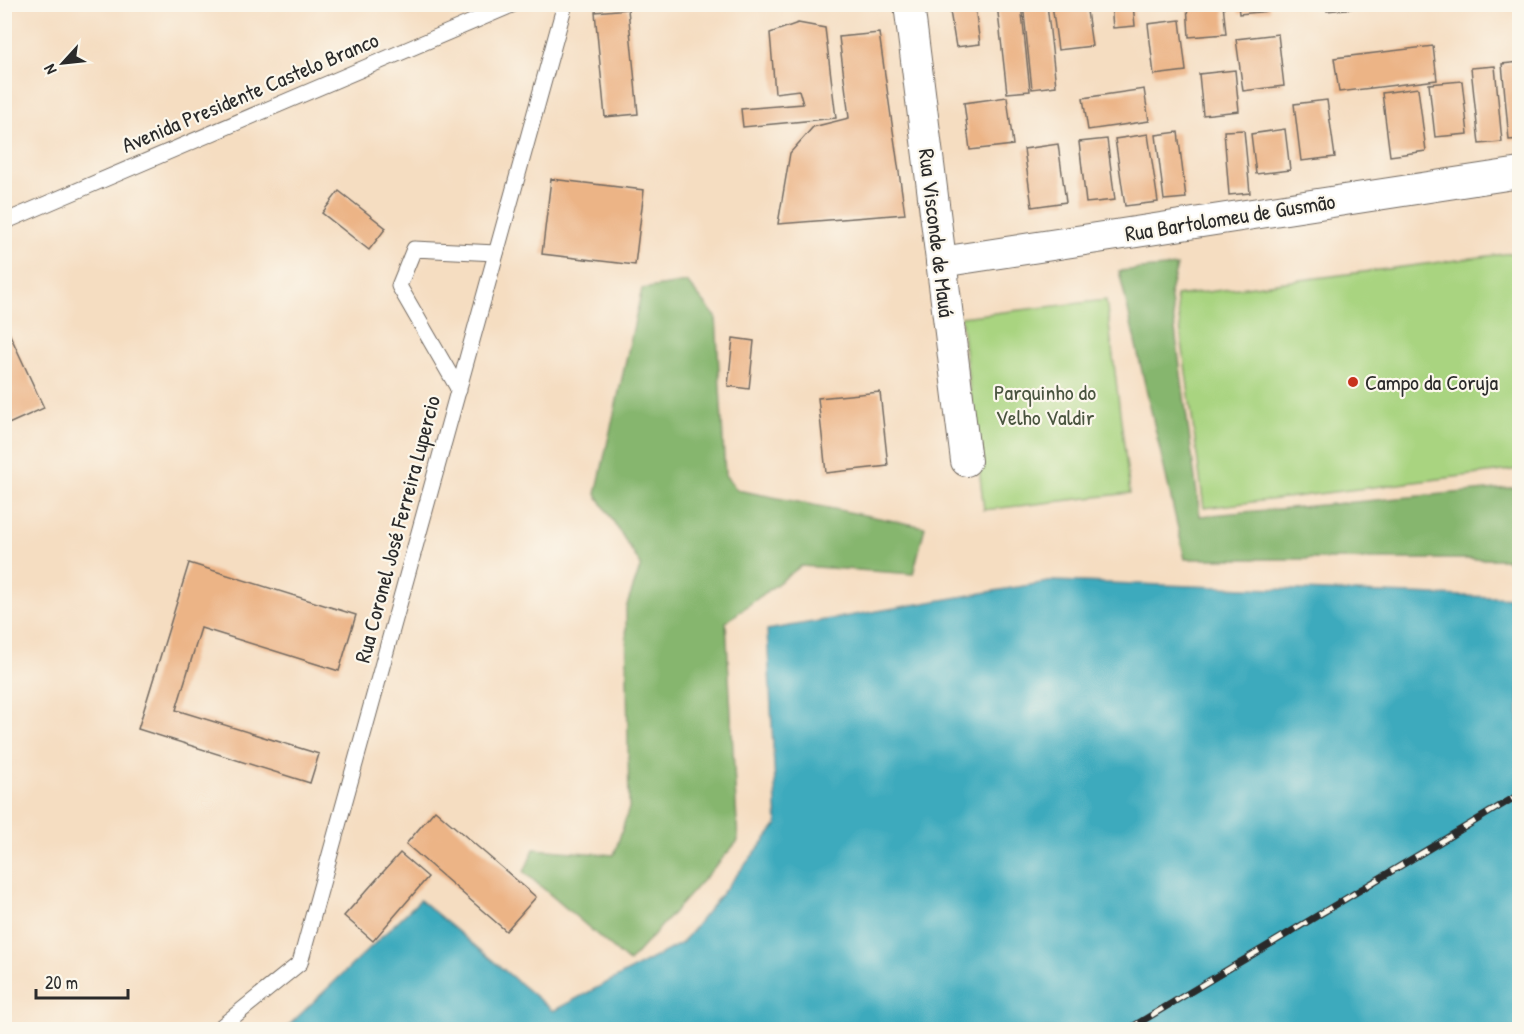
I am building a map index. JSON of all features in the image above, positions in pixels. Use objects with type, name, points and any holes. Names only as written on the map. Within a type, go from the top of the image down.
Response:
[{"type":"street","name":"Rua Visconde de Mauá","points":[[909,4],[966,461]]},
{"type":"street","name":"Rua Bartolomeu de Gusmão","points":[[941,262],[1520,173]]},
{"type":"lane","name":"Avenida Presidente Castelo Branco","points":[[4,222],[514,4]]},
{"type":"lane","name":"Rua Coronel José Ferreira Lupercio","points":[[217,1029],[300,963],[565,4]]},
{"type":"lane","points":[[459,390],[399,286],[414,249],[496,253]]},
{"type":"green space","name":"Campo da Coruja","points":[[1519,252],[1519,469],[1204,508],[1176,296]]},
{"type":"green space","points":[[1177,266],[1170,292],[1200,516],[1519,487],[1519,568],[1505,559],[1185,559],[1119,271]]},
{"type":"green space","points":[[687,282],[716,317],[725,475],[737,490],[925,527],[913,574],[801,566],[726,622],[738,841],[629,962],[524,872],[534,849],[614,855],[629,808],[626,608],[641,565],[596,494],[642,289]]},
{"type":"green space","name":"Parquinho do Velho Valdir","points":[[1106,300],[1130,493],[984,510],[961,317]]},
{"type":"water","points":[[1053,581],[1519,598],[1519,1029],[285,1029],[420,900],[553,1011],[682,943],[777,825],[767,630]]},
{"type":"building","points":[[997,4],[1021,4],[1030,91],[1007,93]]},
{"type":"building","points":[[1023,4],[1047,4],[1056,86],[1032,89]]},
{"type":"building","points":[[1052,4],[1086,4],[1092,46],[1058,50]]},
{"type":"building","points":[[1111,4],[1133,4],[1135,26],[1113,28]]},
{"type":"building","points":[[1187,4],[1223,4],[1226,34],[1189,37]]},
{"type":"building","points":[[1238,4],[1269,4],[1270,11],[1239,14]]},
{"type":"building","points":[[1327,4],[1365,4],[1365,7],[1327,11]]},
{"type":"building","points":[[975,7],[980,44],[956,47],[950,11]]},
{"type":"building","points":[[628,9],[638,114],[605,117],[595,12]]},
{"type":"building","points":[[1180,20],[1186,71],[1154,75],[1148,24]]},
{"type":"building","points":[[798,23],[825,28],[836,118],[743,127],[741,109],[803,104],[799,90],[775,93],[770,33]]},
{"type":"building","points":[[879,33],[905,214],[778,224],[790,153],[813,127],[849,118],[839,37]]},
{"type":"building","points":[[1278,34],[1284,86],[1243,91],[1236,39]]},
{"type":"building","points":[[1433,46],[1437,80],[1339,92],[1334,58]]},
{"type":"building","points":[[1520,62],[1520,139],[1509,140],[1502,64]]},
{"type":"building","points":[[1495,66],[1502,142],[1479,144],[1471,68]]},
{"type":"building","points":[[1235,70],[1239,111],[1203,115],[1199,74]]},
{"type":"building","points":[[1462,81],[1468,134],[1435,137],[1429,84]]},
{"type":"building","points":[[1418,88],[1426,151],[1390,156],[1382,93]]},
{"type":"building","points":[[1144,89],[1149,121],[1088,130],[1083,98]]},
{"type":"building","points":[[1007,97],[1013,145],[970,150],[964,103]]},
{"type":"building","points":[[1327,100],[1335,157],[1301,161],[1294,104]]},
{"type":"building","points":[[1285,129],[1290,170],[1256,174],[1251,134]]},
{"type":"building","points":[[1244,130],[1250,193],[1229,195],[1224,131]]},
{"type":"building","points":[[1178,132],[1186,198],[1164,200],[1156,135]]},
{"type":"building","points":[[1148,134],[1158,202],[1125,206],[1115,139]]},
{"type":"building","points":[[1107,139],[1115,200],[1086,203],[1079,142]]},
{"type":"building","points":[[1058,144],[1066,202],[1032,207],[1024,149]]},
{"type":"building","points":[[551,179],[644,190],[635,265],[542,254]]},
{"type":"building","points":[[339,191],[386,228],[369,250],[322,213]]},
{"type":"building","points":[[4,322],[44,408],[4,426]]},
{"type":"building","points":[[733,338],[754,341],[749,389],[728,386]]},
{"type":"building","points":[[880,392],[888,466],[826,473],[818,398]]},
{"type":"building","points":[[189,563],[356,615],[339,671],[201,628],[176,710],[319,754],[310,783],[138,729]]},
{"type":"building","points":[[435,810],[536,897],[506,931],[406,844]]},
{"type":"building","points":[[400,853],[428,877],[373,941],[344,916]]},
{"type":"railway","points":[[1127,1030],[1520,794]]},
{"type":"place","name":"Campo da Coruja","points":[[1353,382]]}]
